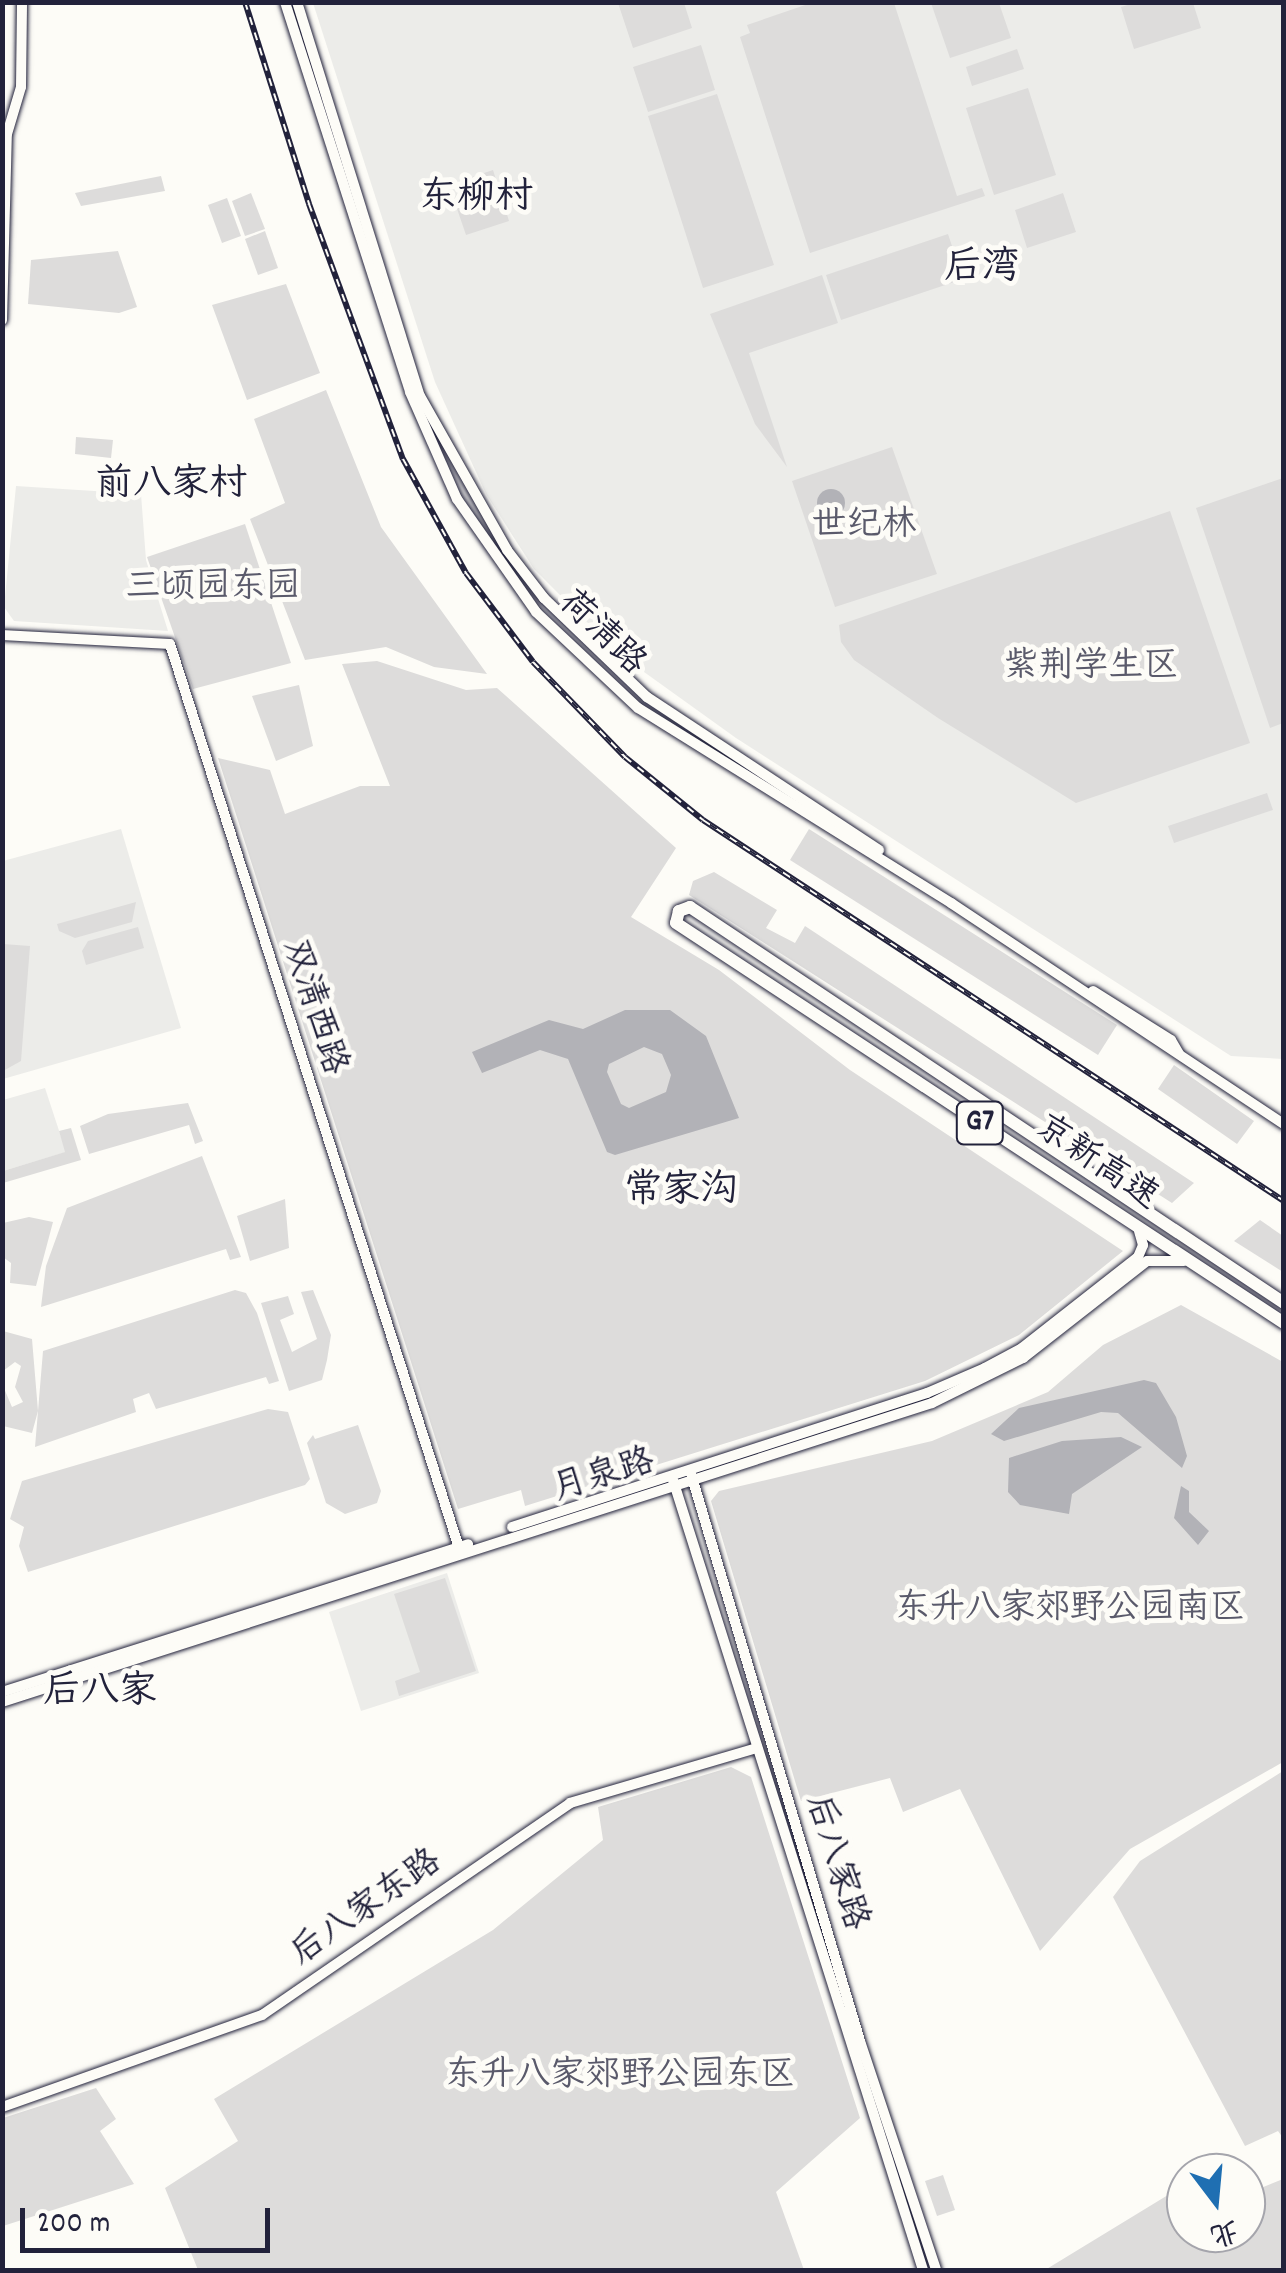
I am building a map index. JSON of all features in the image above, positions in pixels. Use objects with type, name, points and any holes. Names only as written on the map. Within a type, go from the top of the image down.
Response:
[{"type":"highway","name":"京新高速","points":[[1284,1300],[690,907],[679,911],[676,922],[1284,1323]]},
{"type":"main road","points":[[2,320],[7,134],[21,87],[22,2]]},
{"type":"main road","name":"荷清路","points":[[285,2],[410,392],[457,499],[536,612],[638,708],[951,903],[1284,1124]]},
{"type":"main road","name":"荷清路","points":[[296,2],[420,396],[507,550],[544,598],[647,697],[1171,1040],[1182,1059]]},
{"type":"main road","points":[[2,114],[7,134]]},
{"type":"main road","name":"双清西路","points":[[2,635],[170,644],[459,1548]]},
{"type":"main road","points":[[638,708],[657,684]]},
{"type":"main road","name":"月泉路","points":[[691,1474],[928,1393],[998,1361],[1138,1257],[1143,1245],[1138,1228]]},
{"type":"main road","name":"月泉路","points":[[2,1692],[965,1389],[1063,1330],[1146,1261],[1194,1263]]},
{"type":"main road","name":"后八家路","points":[[691,1474],[860,2041],[936,2270]]},
{"type":"main road","name":"月泉路","points":[[2,1702],[673,1479]]},
{"type":"main road","name":"后八家路","points":[[673,1479],[923,2270]]},
{"type":"main road","name":"后八家东路","points":[[2,2107],[262,2015],[570,1802],[757,1748]]},
{"type":"shaded area","points":[[313,3],[1283,3],[1283,1059],[1231,1056],[736,738],[619,654],[534,569],[486,494],[435,382]]},
{"type":"shaded area","points":[[16,486],[141,494],[146,560],[168,631],[14,621],[4,607]]},
{"type":"shaded area","points":[[831,489],[841,493],[845,503],[841,513],[831,517],[821,513],[817,503],[821,493]]},
{"type":"shaded area","points":[[121,829],[181,1028],[3,1079],[3,861]]},
{"type":"shaded area","points":[[625,1010],[670,1010],[706,1036],[739,1118],[615,1155],[607,1152],[568,1059],[540,1050],[482,1073],[472,1052],[549,1020],[583,1029]],"holes":[[[644,1047],[662,1054],[671,1075],[666,1092],[629,1108],[621,1104],[607,1072],[609,1064]]]},
{"type":"shaded area","points":[[45,1088],[66,1152],[3,1171],[3,1100]]},
{"type":"shaded area","points":[[1144,1380],[1156,1383],[1176,1417],[1187,1456],[1182,1468],[1118,1413],[1101,1412],[1004,1441],[991,1434],[1019,1408]]},
{"type":"shaded area","points":[[1121,1437],[1142,1447],[1072,1494],[1069,1514],[1020,1505],[1008,1492],[1009,1458],[1062,1441]]},
{"type":"shaded area","points":[[1181,1486],[1189,1491],[1189,1512],[1209,1531],[1198,1545],[1174,1518]]},
{"type":"shaded area","points":[[447,1573],[479,1673],[361,1711],[329,1612]]},
{"type":"green space","points":[[814,2],[894,3],[957,196],[982,188],[985,196],[810,253],[740,37],[750,33],[747,25]]},
{"type":"green space","points":[[618,3],[684,3],[692,28],[633,48]]},
{"type":"green space","points":[[931,3],[999,3],[1011,38],[950,58]]},
{"type":"green space","points":[[1134,3],[1193,3],[1201,28],[1134,49],[1121,7]]},
{"type":"green space","points":[[701,45],[715,90],[648,112],[633,67]]},
{"type":"green space","points":[[1017,49],[1024,69],[972,86],[966,67]]},
{"type":"green space","points":[[1028,88],[1056,175],[994,195],[966,108]]},
{"type":"green space","points":[[717,94],[774,265],[703,288],[648,116]]},
{"type":"green space","points":[[493,170],[509,221],[466,235],[454,200],[463,180]]},
{"type":"green space","points":[[161,176],[165,191],[81,206],[75,193]]},
{"type":"green space","points":[[251,193],[265,229],[245,236],[232,201]]},
{"type":"green space","points":[[1063,193],[1076,232],[1027,248],[1015,210]]},
{"type":"green space","points":[[227,198],[241,236],[222,243],[208,205]]},
{"type":"green space","points":[[265,231],[278,268],[258,275],[245,239]]},
{"type":"green space","points":[[948,234],[963,279],[841,320],[826,275]]},
{"type":"green space","points":[[118,251],[137,307],[119,313],[28,304],[31,260]]},
{"type":"green space","name":"世纪林","points":[[822,275],[838,323],[749,353],[787,467],[755,424],[710,314]]},
{"type":"green space","points":[[286,284],[320,373],[247,400],[212,305]]},
{"type":"green space","points":[[326,390],[381,527],[487,674],[434,667],[386,647],[305,660],[250,519],[285,503],[254,419]]},
{"type":"green space","points":[[434,429],[505,549],[618,676],[518,582],[457,491]]},
{"type":"green space","points":[[76,437],[113,440],[111,458],[75,454]]},
{"type":"green space","name":"世纪林","points":[[892,447],[937,574],[835,607],[792,481]]},
{"type":"green space","points":[[1283,478],[1283,723],[1270,728],[1196,508]]},
{"type":"green space","name":"紫荆学生区","points":[[1170,511],[1250,743],[1076,803],[938,718],[854,660],[841,642],[839,625]]},
{"type":"green space","name":"三顷园东园","points":[[245,524],[291,663],[193,689],[147,557]]},
{"type":"green space","points":[[377,661],[466,690],[497,688],[676,848],[631,917],[719,970],[850,1070],[1123,1251],[1019,1335],[925,1381],[525,1506],[521,1490],[458,1509],[218,758],[270,770],[285,814],[360,786],[390,786],[342,664]]},
{"type":"green space","points":[[299,685],[313,746],[276,761],[252,696]]},
{"type":"green space","points":[[1267,793],[1273,810],[1174,843],[1168,826]]},
{"type":"green space","points":[[809,829],[1117,1025],[1098,1055],[790,860]]},
{"type":"green space","points":[[714,872],[777,910],[766,928],[795,943],[805,926],[1194,1183],[1172,1203],[689,895],[693,881]]},
{"type":"green space","points":[[136,902],[132,922],[75,938],[59,931],[57,924]]},
{"type":"green space","points":[[138,927],[144,948],[86,965],[82,951],[88,941]]},
{"type":"green space","points":[[3,944],[30,946],[21,1061],[3,1071]]},
{"type":"green space","points":[[1174,1065],[1254,1121],[1237,1144],[1158,1089]]},
{"type":"green space","points":[[188,1103],[203,1141],[195,1144],[189,1125],[89,1154],[80,1126],[108,1114]]},
{"type":"green space","points":[[71,1128],[81,1160],[3,1183],[3,1171],[65,1152],[59,1131]]},
{"type":"green space","points":[[202,1156],[241,1257],[230,1260],[226,1249],[41,1307],[46,1266],[67,1208]]},
{"type":"green space","points":[[285,1199],[289,1248],[250,1261],[237,1216]]},
{"type":"green space","points":[[29,1217],[53,1222],[36,1286],[10,1283],[11,1263],[3,1257],[3,1223]]},
{"type":"green space","points":[[1260,1220],[1283,1236],[1283,1272],[1234,1241]]},
{"type":"green space","points":[[235,1290],[246,1293],[257,1313],[279,1381],[269,1384],[266,1377],[156,1409],[149,1393],[133,1399],[136,1412],[35,1447],[43,1351]]},
{"type":"green space","points":[[313,1290],[331,1335],[327,1360],[322,1380],[289,1391],[261,1303],[288,1296],[294,1314],[280,1320],[292,1352],[317,1339],[301,1292]]},
{"type":"green space","name":"东升八家郊野公园南区","points":[[1181,1305],[1283,1362],[1283,1762],[1130,1849],[1040,1951],[960,1789],[903,1812],[890,1778],[801,1801],[711,1501],[719,1491],[932,1441],[1048,1392],[1103,1345]]},
{"type":"green space","points":[[3,1331],[32,1339],[38,1411],[32,1433],[3,1426],[3,1386],[12,1407],[23,1402],[15,1387],[21,1366],[15,1362],[3,1371]]},
{"type":"green space","points":[[268,1409],[288,1412],[310,1479],[305,1485],[28,1572],[19,1546],[24,1527],[10,1519],[22,1481]]},
{"type":"green space","points":[[358,1425],[381,1491],[377,1503],[345,1514],[326,1503],[307,1443],[313,1435],[315,1439]]},
{"type":"green space","points":[[445,1578],[476,1671],[399,1696],[395,1681],[420,1672],[394,1594]]},
{"type":"green space","name":"东升八家郊野公园东区","points":[[731,1767],[751,1777],[860,2118],[776,2192],[804,2270],[198,2270],[165,2188],[238,2141],[214,2099],[493,1930],[603,1840],[598,1807]]},
{"type":"green space","points":[[1283,1771],[1283,2138],[1278,2131],[1245,2146],[1113,1897],[1140,1861]]},
{"type":"green space","points":[[96,2088],[116,2119],[100,2131],[134,2184],[3,2226],[3,2118]]},
{"type":"green space","points":[[943,2175],[955,2210],[937,2216],[925,2181]]},
{"type":"green space","points":[[1283,2179],[1283,2270],[1045,2270],[1166,2196],[1166,2253],[1266,2253],[1266,2186]]},
{"type":"railway","points":[[245,2],[309,204],[403,459],[466,573],[533,662],[625,757],[703,820],[1284,1201]]},
{"type":"district","name":"东柳村","points":[[476,200]]},
{"type":"district","name":"后湾","points":[[982,270]]},
{"type":"district","name":"前八家村","points":[[171,487]]},
{"type":"district","name":"常家沟","points":[[681,1193]]},
{"type":"district","name":"后八家","points":[[100,1694]]}]
